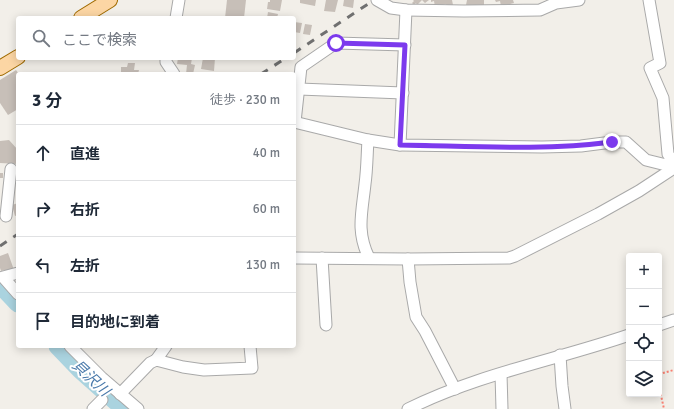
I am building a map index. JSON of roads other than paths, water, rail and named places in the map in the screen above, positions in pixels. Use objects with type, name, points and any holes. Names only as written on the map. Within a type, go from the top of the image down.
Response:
[{"type":"main road","points":[[84,16],[110,0]]},
{"type":"main road","points":[[0,68],[16,58]]},
{"type":"street","points":[[176,16],[179,0]]},
{"type":"street","points":[[377,0],[391,8],[406,10],[540,10],[556,3],[579,0]]},
{"type":"street","points":[[649,0],[660,63],[650,68],[664,98],[668,154],[674,167]]},
{"type":"street","points":[[400,145],[406,10]]},
{"type":"street","points":[[296,114],[301,67],[336,43],[405,45]]},
{"type":"street","points":[[166,60],[173,72]]},
{"type":"street","points":[[299,88],[403,93]]},
{"type":"street","points":[[296,122],[368,140],[400,145],[542,147],[581,146],[612,142],[626,142],[646,160],[674,167]]},
{"type":"street","points":[[368,140],[360,234],[363,247],[369,258]]},
{"type":"street","points":[[296,258],[509,258],[598,214],[674,167]]},
{"type":"street","points":[[6,216],[10,169]]},
{"type":"street","points":[[322,258],[326,325]]},
{"type":"street","points":[[408,259],[416,317],[425,331],[455,389]]},
{"type":"street","points":[[16,274],[3,277],[16,292]]},
{"type":"street","points":[[662,324],[674,320]]},
{"type":"street","points":[[408,409],[430,398],[455,389],[560,355],[626,336]]},
{"type":"street","points":[[72,348],[120,394],[138,409]]},
{"type":"street","points":[[120,394],[150,363],[156,360],[165,348]]},
{"type":"street","points":[[156,360],[183,367],[204,370],[252,368],[250,348]]},
{"type":"street","points":[[560,355],[565,409]]},
{"type":"street","points":[[501,374],[502,409]]},
{"type":"street","points":[[93,409],[102,400]]},
{"type":"waterway","name":"貝沢川","points":[[0,284],[16,301]]},
{"type":"waterway","name":"貝沢川","points":[[60,348],[81,370],[125,409]]},
{"type":"railway","points":[[296,52],[374,0]]},
{"type":"railway","points":[[264,72],[283,60]]},
{"type":"railway","points":[[0,246],[16,235]]}]
